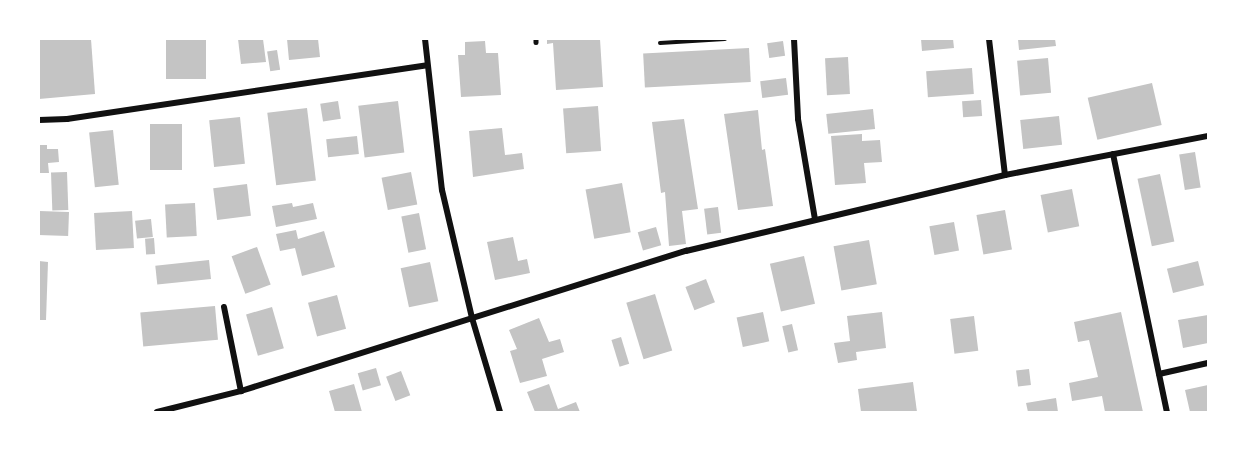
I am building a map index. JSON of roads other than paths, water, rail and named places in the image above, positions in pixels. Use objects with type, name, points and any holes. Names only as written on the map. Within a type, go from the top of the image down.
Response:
[{"type":"street","points":[[425,39],[442,190],[472,318],[500,412]]},
{"type":"street","points":[[794,39],[798,119],[815,219]]},
{"type":"street","points":[[989,39],[1005,175]]},
{"type":"street","points":[[39,120],[67,119],[428,64]]},
{"type":"street","points":[[157,412],[241,391],[686,251],[1005,175],[1208,136]]},
{"type":"street","points":[[1113,154],[1167,412]]},
{"type":"street","points":[[224,307],[241,391]]},
{"type":"street","points":[[1159,374],[1208,363]]}]
